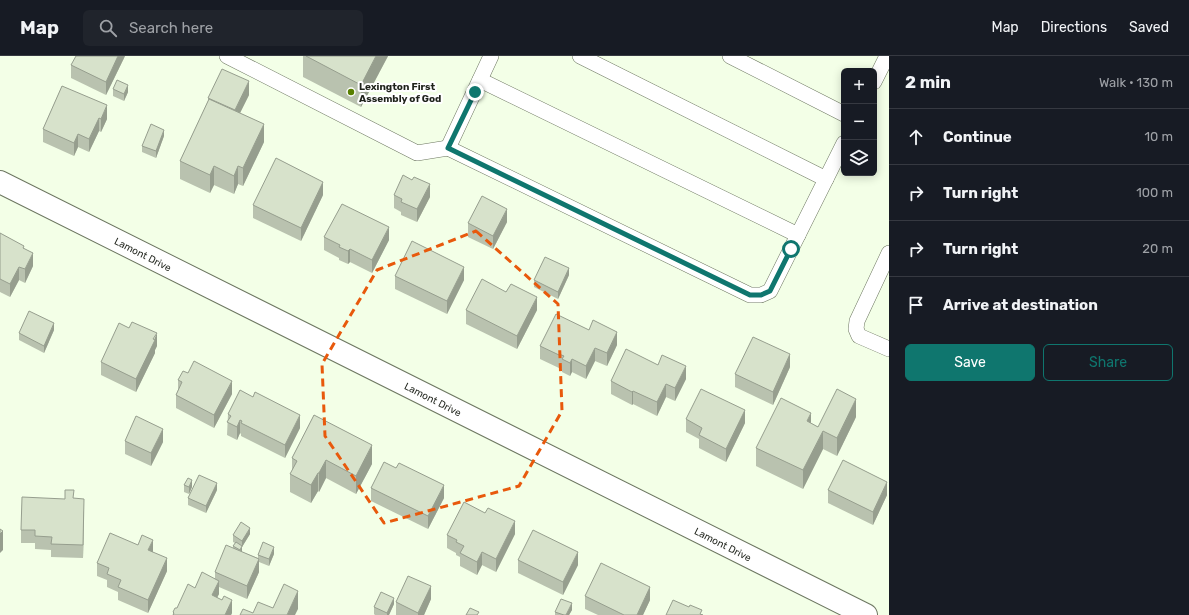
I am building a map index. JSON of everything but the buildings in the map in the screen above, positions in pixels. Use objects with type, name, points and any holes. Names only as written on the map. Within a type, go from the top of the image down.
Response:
[{"type":"street","name":"Lamont Drive","points":[[0,182],[866,615]]},
{"type":"lane","points":[[227,56],[418,153],[448,148],[750,295],[761,295],[770,291],[841,149]]},
{"type":"lane","points":[[448,148],[491,56]]},
{"type":"lane","points":[[580,56],[826,179]]},
{"type":"lane","points":[[730,56],[841,112]]},
{"type":"lane","points":[[877,74],[884,57]]},
{"type":"lane","points":[[480,80],[798,234]]},
{"type":"lane","points":[[889,253],[857,322],[856,329],[859,336],[889,349]]},
{"type":"highlighted area","points":[[476,231],[558,304],[562,411],[519,486],[384,523],[325,436],[322,364],[377,270]]},
{"type":"place","name":"Lexington First Assembly of God","points":[[351,92]]},
{"type":"route","points":[[475,92],[448,148],[750,295],[761,295],[770,291],[791,249]]}]
